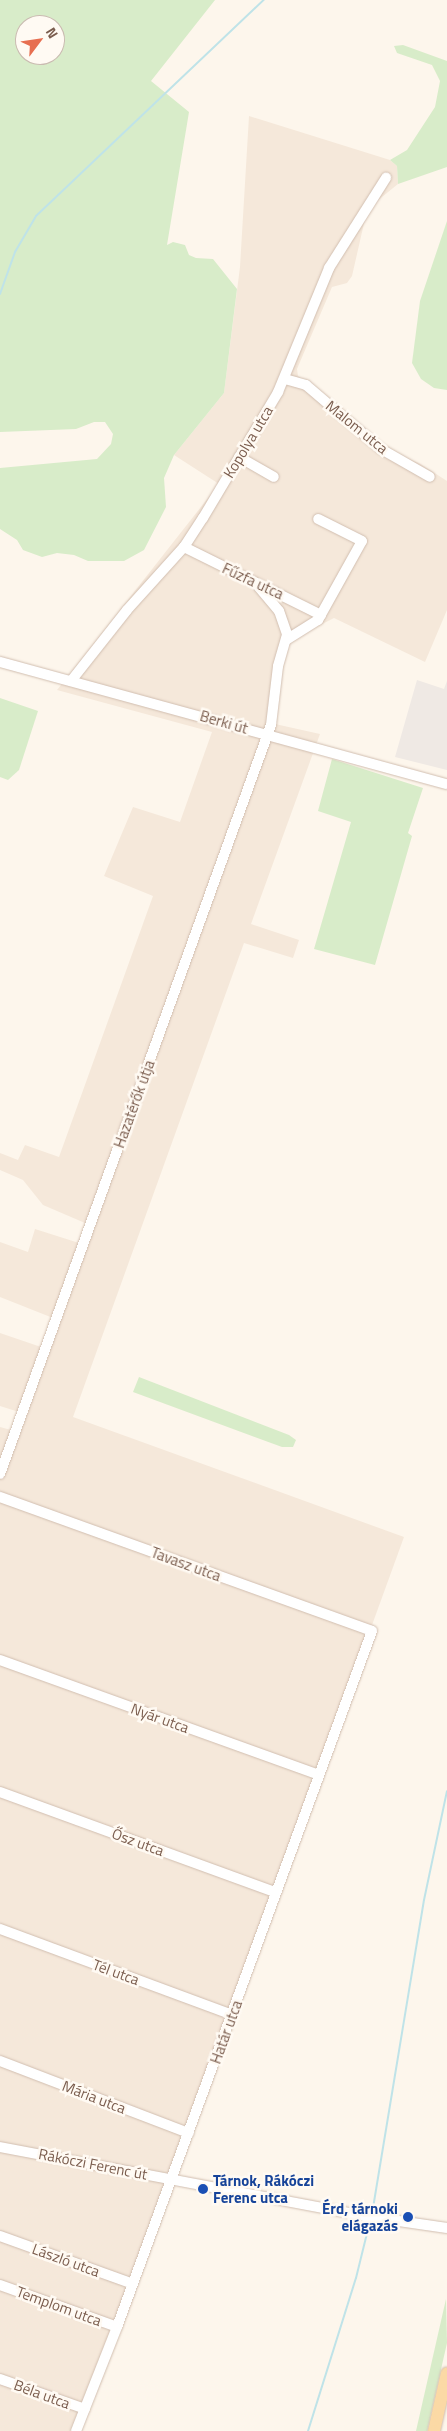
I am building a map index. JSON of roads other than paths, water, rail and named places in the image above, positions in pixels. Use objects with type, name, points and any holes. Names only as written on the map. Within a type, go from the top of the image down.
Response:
[{"type":"main road","points":[[434,2431],[444,2406],[447,2373]]},
{"type":"street","name":"Kopolya utca","points":[[71,681],[127,610],[184,547],[285,379],[329,268],[386,178]]},
{"type":"street","name":"Malom utca","points":[[285,379],[306,385],[381,448],[430,477]]},
{"type":"street","points":[[239,457],[274,477]]},
{"type":"street","points":[[258,586],[284,620],[286,640],[314,624],[362,542],[318,519]]},
{"type":"street","name":"Fűzfa utca","points":[[184,547],[258,586],[321,615]]},
{"type":"street","name":"Hazatérők útja","points":[[0,1474],[267,735],[274,714],[278,666],[286,640]]},
{"type":"street","name":"Berki út","points":[[0,662],[447,784]]},
{"type":"street","name":"Tavasz utca","points":[[0,1497],[372,1631]]},
{"type":"street","name":"Határ utca","points":[[76,2431],[172,2179],[372,1631]]},
{"type":"street","name":"Nyár utca","points":[[0,1660],[319,1775]]},
{"type":"street","name":"Ősz utca","points":[[0,1792],[276,1892]]},
{"type":"street","name":"Tél utca","points":[[0,1929],[232,2015]]},
{"type":"street","name":"Mária utca","points":[[0,2061],[189,2133]]},
{"type":"street","name":"Rákóczi Ferenc út","points":[[0,2147],[403,2222]]},
{"type":"street","points":[[403,2222],[447,2228]]},
{"type":"street","points":[[403,2222],[447,2234]]},
{"type":"street","name":"László utca","points":[[0,2236],[133,2284]]},
{"type":"street","name":"Templom utca","points":[[0,2285],[117,2327]]},
{"type":"street","name":"Béla utca","points":[[0,2379],[85,2409]]},
{"type":"waterway","points":[[0,294],[15,252],[36,216],[264,0]]},
{"type":"waterway","points":[[372,2214],[424,1900],[447,1791]]},
{"type":"waterway","points":[[308,2431],[356,2278],[370,2221]]},
{"type":"place","name":"Tárnok, Rákóczi Ferenc utca","points":[[203,2189]]},
{"type":"place","name":"Érd, tárnoki elágazás","points":[[408,2217]]}]
